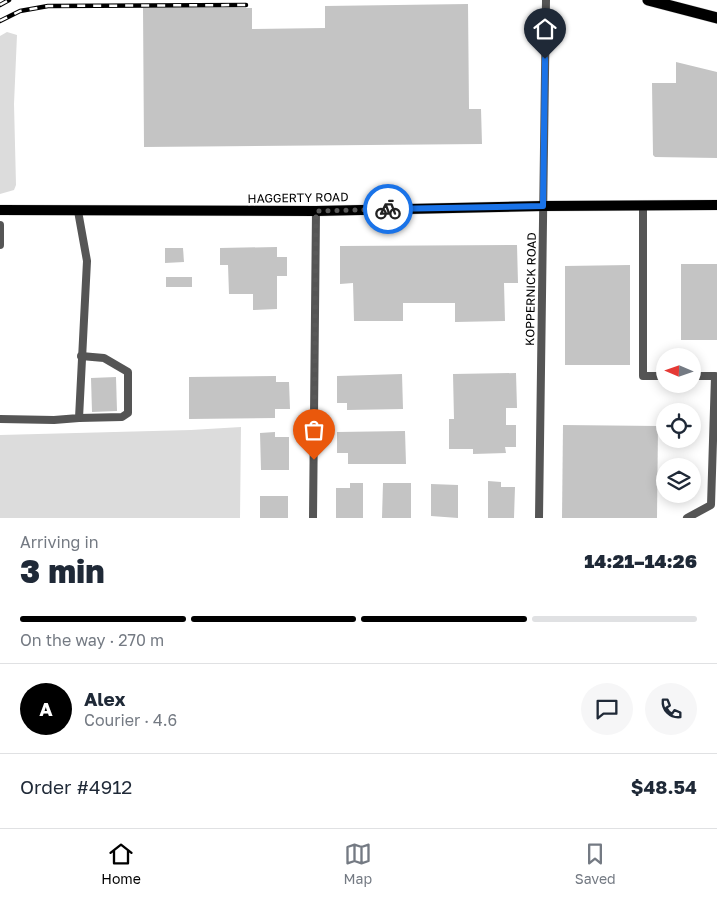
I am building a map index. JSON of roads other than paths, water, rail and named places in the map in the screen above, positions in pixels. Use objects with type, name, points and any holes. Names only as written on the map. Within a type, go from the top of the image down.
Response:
[{"type":"highway","points":[[648,0],[717,18]]},
{"type":"main road","name":"HAGGERTY ROAD","points":[[0,210],[316,211],[543,206],[717,205]]},
{"type":"street","name":"KOPPERNICK ROAD","points":[[539,518],[546,0]]},
{"type":"street","points":[[643,206],[643,376],[656,376]]},
{"type":"street","points":[[78,211],[87,261],[79,418]]},
{"type":"street","points":[[313,518],[316,211]]},
{"type":"street","points":[[0,226],[0,245]]},
{"type":"street","points":[[0,419],[54,420],[122,417],[128,414],[128,372],[104,358],[81,356]]},
{"type":"street","points":[[687,518],[711,505],[715,376],[701,376]]},
{"type":"railway","points":[[0,5],[9,0]]},
{"type":"railway","points":[[0,21],[20,11],[48,6],[246,5]]}]
